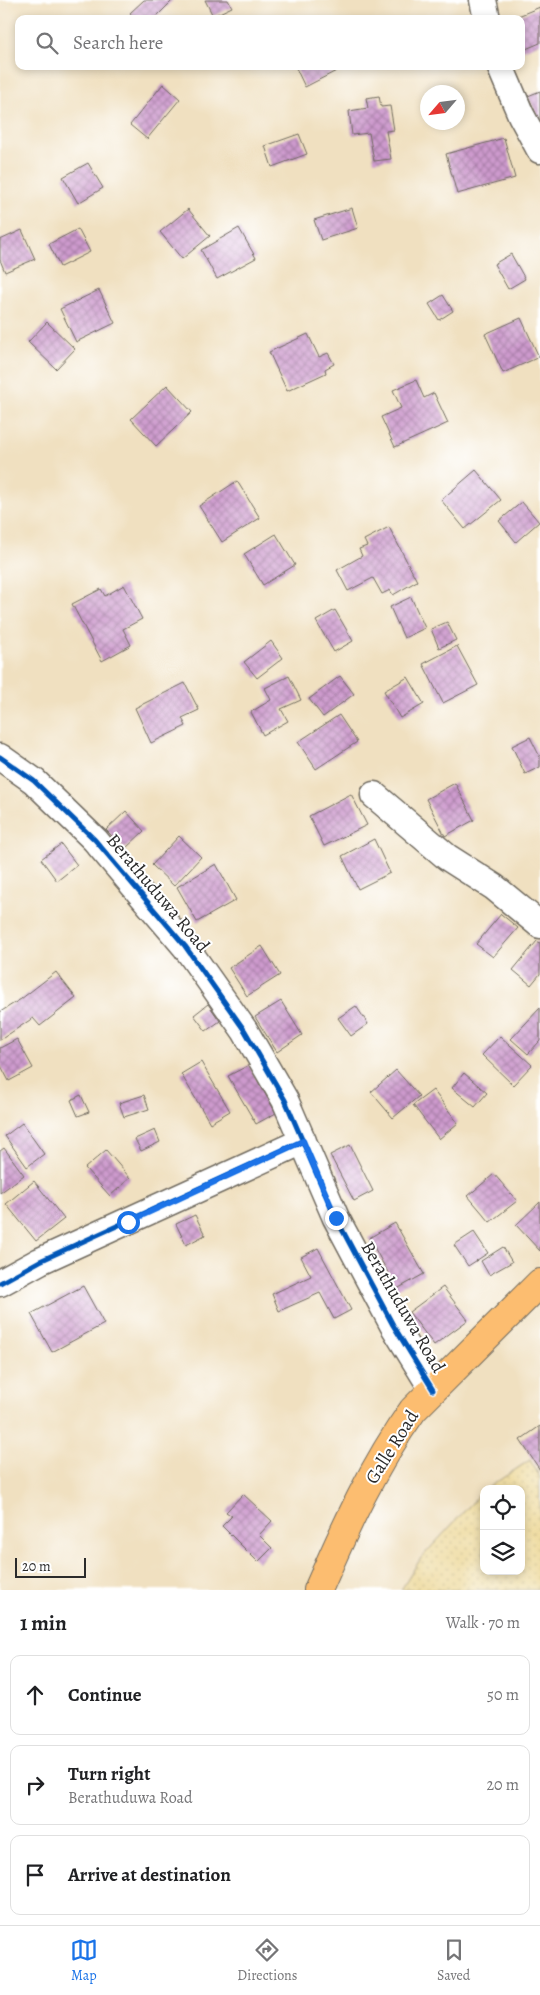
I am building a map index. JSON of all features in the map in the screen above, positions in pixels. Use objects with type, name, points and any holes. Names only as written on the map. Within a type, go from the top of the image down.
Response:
[{"type":"highway","name":"Galle Road","points":[[318,1590],[352,1513],[396,1433],[412,1410],[540,1283]]},
{"type":"street","points":[[483,0],[486,15]]},
{"type":"street","points":[[502,70],[521,115],[540,150]]},
{"type":"street","name":"Berathuduwa Road","points":[[0,758],[34,781],[95,840],[185,946],[245,1031],[285,1100],[340,1226],[393,1325],[433,1390]]},
{"type":"street","points":[[374,795],[447,857],[494,887],[540,925]]},
{"type":"street","points":[[0,1283],[40,1261],[303,1141]]},
{"type":"sand","points":[[530,1460],[540,1477],[540,1590],[401,1590],[421,1558],[480,1494],[480,1575],[525,1575],[525,1485],[492,1485]]},
{"type":"building","points":[[144,0],[173,0],[158,15],[132,15],[130,13]]},
{"type":"building","points":[[205,0],[228,0],[232,7],[212,15]]},
{"type":"building","points":[[540,7],[540,43],[525,49],[525,15],[521,15]]},
{"type":"building","points":[[297,70],[338,70],[305,87]]},
{"type":"building","points":[[163,84],[180,99],[147,139],[130,125]]},
{"type":"building","points":[[540,91],[540,122],[528,96]]},
{"type":"building","points":[[379,96],[381,107],[390,106],[394,130],[386,131],[391,159],[374,161],[369,133],[352,135],[349,111],[368,108],[366,98]]},
{"type":"building","points":[[299,134],[307,154],[272,167],[265,146]]},
{"type":"building","points":[[504,138],[515,178],[457,194],[446,154]]},
{"type":"building","points":[[88,163],[103,188],[78,203],[63,177]]},
{"type":"building","points":[[352,208],[358,228],[321,240],[314,220]]},
{"type":"building","points":[[188,209],[210,236],[182,259],[160,232]]},
{"type":"building","points":[[239,228],[256,258],[217,279],[201,250]]},
{"type":"building","points":[[78,229],[90,252],[60,267],[49,244]]},
{"type":"building","points":[[22,230],[35,259],[5,272],[0,260],[0,240]]},
{"type":"building","points":[[511,254],[525,279],[508,289],[494,264]]},
{"type":"building","points":[[99,290],[115,323],[76,342],[60,309]]},
{"type":"building","points":[[443,295],[453,311],[439,320],[429,304]]},
{"type":"building","points":[[521,318],[539,357],[503,373],[485,334]]},
{"type":"building","points":[[47,322],[75,349],[56,369],[28,342]]},
{"type":"building","points":[[308,334],[319,357],[328,353],[334,364],[325,369],[326,373],[287,391],[269,352]]},
{"type":"building","points":[[416,380],[424,398],[434,393],[448,423],[395,447],[381,417],[401,408],[393,390]]},
{"type":"building","points":[[167,385],[192,412],[156,446],[131,419]]},
{"type":"building","points":[[476,470],[501,500],[465,529],[441,500]]},
{"type":"building","points":[[237,481],[260,518],[222,542],[199,506]]},
{"type":"building","points":[[522,502],[539,522],[516,542],[499,521]]},
{"type":"building","points":[[389,527],[417,581],[393,595],[390,590],[382,594],[373,578],[348,591],[337,570],[362,556],[359,549],[367,546],[364,540]]},
{"type":"building","points":[[276,534],[295,565],[263,585],[244,554]]},
{"type":"building","points":[[124,585],[142,619],[123,629],[131,645],[102,661],[72,604],[101,589],[105,596]]},
{"type":"building","points":[[411,597],[425,628],[404,638],[390,607]]},
{"type":"building","points":[[335,610],[353,641],[334,652],[316,621]]},
{"type":"building","points":[[447,622],[456,640],[439,648],[431,629]]},
{"type":"building","points":[[271,641],[283,658],[257,678],[244,662]]},
{"type":"building","points":[[457,646],[478,685],[443,703],[423,664]]},
{"type":"building","points":[[289,676],[301,700],[281,709],[288,721],[263,735],[251,712],[271,700],[265,688]]},
{"type":"building","points":[[340,676],[354,694],[323,717],[309,699]]},
{"type":"building","points":[[408,677],[424,704],[400,718],[384,691]]},
{"type":"building","points":[[185,683],[199,710],[182,718],[186,726],[151,743],[135,708]]},
{"type":"building","points":[[339,715],[357,742],[316,769],[298,742]]},
{"type":"building","points":[[530,737],[540,757],[540,767],[525,774],[512,746]]},
{"type":"building","points":[[455,783],[474,820],[445,836],[426,799]]},
{"type":"building","points":[[351,794],[367,825],[324,846],[309,816]]},
{"type":"building","points":[[126,811],[144,831],[125,849],[106,830]]},
{"type":"building","points":[[179,836],[201,857],[174,886],[152,865]]},
{"type":"building","points":[[374,839],[390,873],[358,889],[342,856]]},
{"type":"building","points":[[61,844],[77,865],[57,881],[41,859]]},
{"type":"building","points":[[216,864],[236,900],[197,922],[177,887]]},
{"type":"building","points":[[501,914],[518,928],[493,957],[476,944]]},
{"type":"building","points":[[537,941],[540,943],[540,974],[531,985],[513,970]]},
{"type":"building","points":[[262,946],[280,975],[247,996],[229,968]]},
{"type":"building","points":[[56,972],[76,998],[40,1026],[33,1018],[0,1040],[0,1012],[21,999]]},
{"type":"building","points":[[281,1001],[302,1035],[277,1052],[255,1017]]},
{"type":"building","points":[[208,1004],[220,1021],[206,1031],[194,1015]]},
{"type":"building","points":[[356,1006],[368,1024],[351,1036],[338,1018]]},
{"type":"building","points":[[540,1008],[540,1041],[528,1054],[511,1039]]},
{"type":"building","points":[[500,1036],[532,1065],[513,1085],[482,1055]]},
{"type":"building","points":[[17,1039],[33,1068],[9,1081],[0,1064],[0,1048]]},
{"type":"building","points":[[201,1062],[230,1111],[210,1123],[181,1074]]},
{"type":"building","points":[[249,1065],[276,1113],[256,1124],[228,1076]]},
{"type":"building","points":[[396,1070],[419,1096],[393,1118],[371,1092]]},
{"type":"building","points":[[464,1073],[487,1093],[475,1107],[452,1088]]},
{"type":"building","points":[[433,1090],[458,1123],[439,1139],[413,1105]]},
{"type":"building","points":[[81,1095],[89,1112],[78,1116],[71,1100]]},
{"type":"building","points":[[144,1095],[149,1109],[124,1117],[119,1103]]},
{"type":"building","points":[[22,1123],[44,1154],[27,1167],[5,1136]]},
{"type":"building","points":[[155,1130],[160,1142],[141,1151],[135,1139]]},
{"type":"building","points":[[350,1145],[373,1191],[354,1201],[330,1155]]},
{"type":"building","points":[[4,1148],[24,1175],[0,1193],[0,1151]]},
{"type":"building","points":[[106,1150],[130,1178],[110,1196],[85,1168]]},
{"type":"building","points":[[494,1174],[517,1201],[490,1222],[468,1196]]},
{"type":"building","points":[[34,1181],[64,1219],[36,1241],[6,1204]]},
{"type":"building","points":[[540,1202],[540,1251],[516,1225]]},
{"type":"building","points":[[195,1215],[205,1235],[186,1245],[176,1224]]},
{"type":"building","points":[[395,1223],[424,1274],[397,1289],[369,1238]]},
{"type":"building","points":[[474,1232],[488,1253],[468,1266],[454,1245]]},
{"type":"building","points":[[503,1247],[512,1262],[489,1275],[481,1261]]},
{"type":"building","points":[[318,1248],[351,1310],[334,1319],[320,1293],[279,1311],[272,1294],[311,1276],[301,1257]]},
{"type":"building","points":[[83,1286],[104,1324],[52,1352],[31,1314]]},
{"type":"building","points":[[443,1287],[468,1320],[434,1345],[409,1312]]},
{"type":"building","points":[[540,1426],[540,1470],[520,1440]]},
{"type":"building","points":[[243,1494],[272,1521],[259,1535],[272,1548],[258,1562],[222,1526],[232,1516],[226,1512]]},
{"type":"cycle path","points":[[0,757],[34,781],[95,840],[185,946],[245,1031],[285,1100],[336,1218],[393,1325],[433,1390]]},
{"type":"cycle path","points":[[0,1283],[40,1261],[303,1141]]},
{"type":"route","points":[[128,1222],[303,1141],[336,1218]]}]
